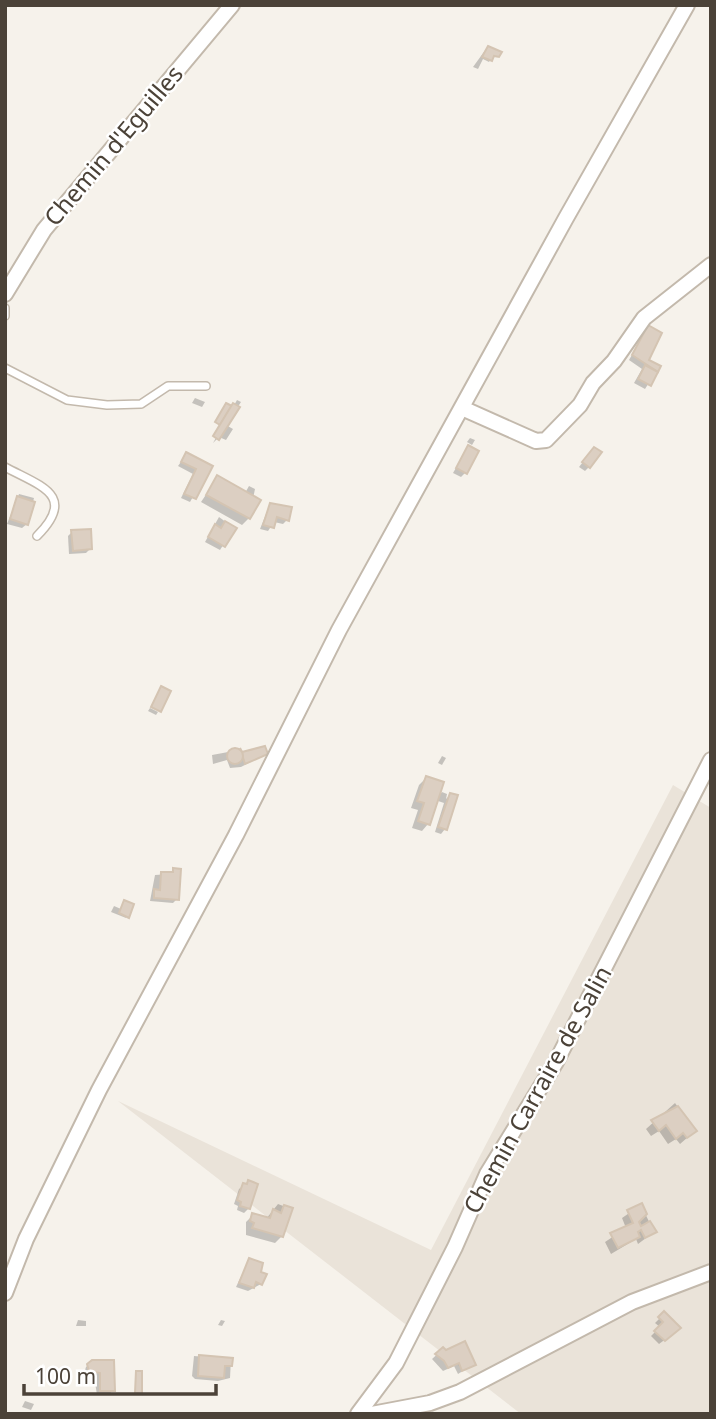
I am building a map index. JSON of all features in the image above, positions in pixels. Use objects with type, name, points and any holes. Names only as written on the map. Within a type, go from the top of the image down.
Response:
[{"type":"street","name":"Chemin d'Eguilles","points":[[5,294],[44,230],[232,5]]},
{"type":"street","points":[[5,1293],[26,1239],[99,1090],[236,835],[394,525],[687,5]]},
{"type":"street","points":[[462,408],[537,441],[546,440],[580,405],[593,383],[614,360],[644,318],[711,265]]},
{"type":"street","name":"Chemin Carraire de Salin","points":[[358,1414],[396,1363],[455,1247],[486,1174],[556,1062],[711,760]]},
{"type":"street","points":[[372,1414],[430,1403],[460,1392],[632,1302],[711,1272]]},
{"type":"lane","points":[[5,308],[5,316]]},
{"type":"lane","points":[[5,368],[67,400],[107,405],[141,404],[168,386],[206,386]]},
{"type":"lane","points":[[5,467],[52,492],[56,502],[52,521],[37,536]]},
{"type":"shaded area","points":[[673,785],[711,808],[711,1414],[521,1414],[118,1101],[431,1250]]},
{"type":"building","points":[[488,46],[502,52],[499,57],[494,56],[492,61],[482,57]]},
{"type":"building","points":[[648,325],[662,333],[649,360],[661,366],[658,372],[632,355]]},
{"type":"building","points":[[645,365],[658,372],[651,386],[638,379]]},
{"type":"building","points":[[226,403],[232,406],[220,425],[215,422]]},
{"type":"building","points":[[233,403],[240,407],[219,440],[213,436]]},
{"type":"building","points":[[468,445],[479,451],[467,474],[456,468]]},
{"type":"building","points":[[594,447],[602,452],[590,468],[582,462]]},
{"type":"building","points":[[186,452],[213,466],[196,499],[184,494],[196,469],[181,462]]},
{"type":"building","points":[[217,475],[261,500],[250,519],[206,495]]},
{"type":"building","points":[[17,496],[35,502],[28,525],[10,519]]},
{"type":"building","points":[[270,503],[292,507],[289,521],[277,517],[274,528],[263,525]]},
{"type":"building","points":[[225,521],[237,528],[225,547],[208,537],[215,524],[221,528]]},
{"type":"building","points":[[91,529],[92,549],[73,551],[71,530]]},
{"type":"building","points":[[161,686],[171,691],[161,712],[151,707]]},
{"type":"building","points":[[265,746],[268,754],[245,764],[240,748],[242,752]]},
{"type":"building","points":[[235,748],[243,756],[235,764],[227,756]]},
{"type":"building","points":[[426,776],[444,782],[430,825],[418,821],[424,803],[417,801]]},
{"type":"building","points":[[450,793],[458,795],[447,830],[438,827]]},
{"type":"building","points":[[173,868],[181,869],[179,900],[154,898],[154,889],[160,890],[161,872],[173,872]]},
{"type":"building","points":[[124,900],[134,904],[129,918],[119,913]]},
{"type":"building","points":[[678,1106],[697,1131],[687,1138],[683,1133],[676,1139],[666,1125],[659,1131],[651,1120]]},
{"type":"building","points":[[248,1180],[258,1184],[250,1209],[240,1206],[241,1202],[237,1200],[243,1183],[247,1184]]},
{"type":"building","points":[[642,1203],[647,1214],[639,1222],[641,1226],[650,1221],[657,1232],[645,1238],[641,1230],[638,1232],[640,1237],[618,1248],[610,1233],[633,1223],[627,1210]]},
{"type":"building","points":[[284,1205],[293,1208],[283,1237],[252,1228],[252,1213],[270,1218],[273,1209],[281,1213]]},
{"type":"building","points":[[249,1258],[263,1263],[261,1272],[267,1274],[262,1285],[256,1282],[254,1288],[239,1283]]},
{"type":"building","points":[[664,1311],[681,1328],[665,1341],[654,1331],[663,1322],[658,1317]]},
{"type":"building","points":[[465,1341],[476,1365],[462,1371],[459,1363],[448,1368],[435,1354],[443,1347],[446,1350]]},
{"type":"building","points":[[199,1355],[233,1358],[232,1366],[225,1366],[224,1378],[198,1376]]},
{"type":"building","points":[[92,1360],[114,1360],[115,1391],[100,1391],[100,1373],[89,1371],[87,1364]]},
{"type":"building","points":[[136,1371],[142,1371],[142,1394],[135,1393]]}]
